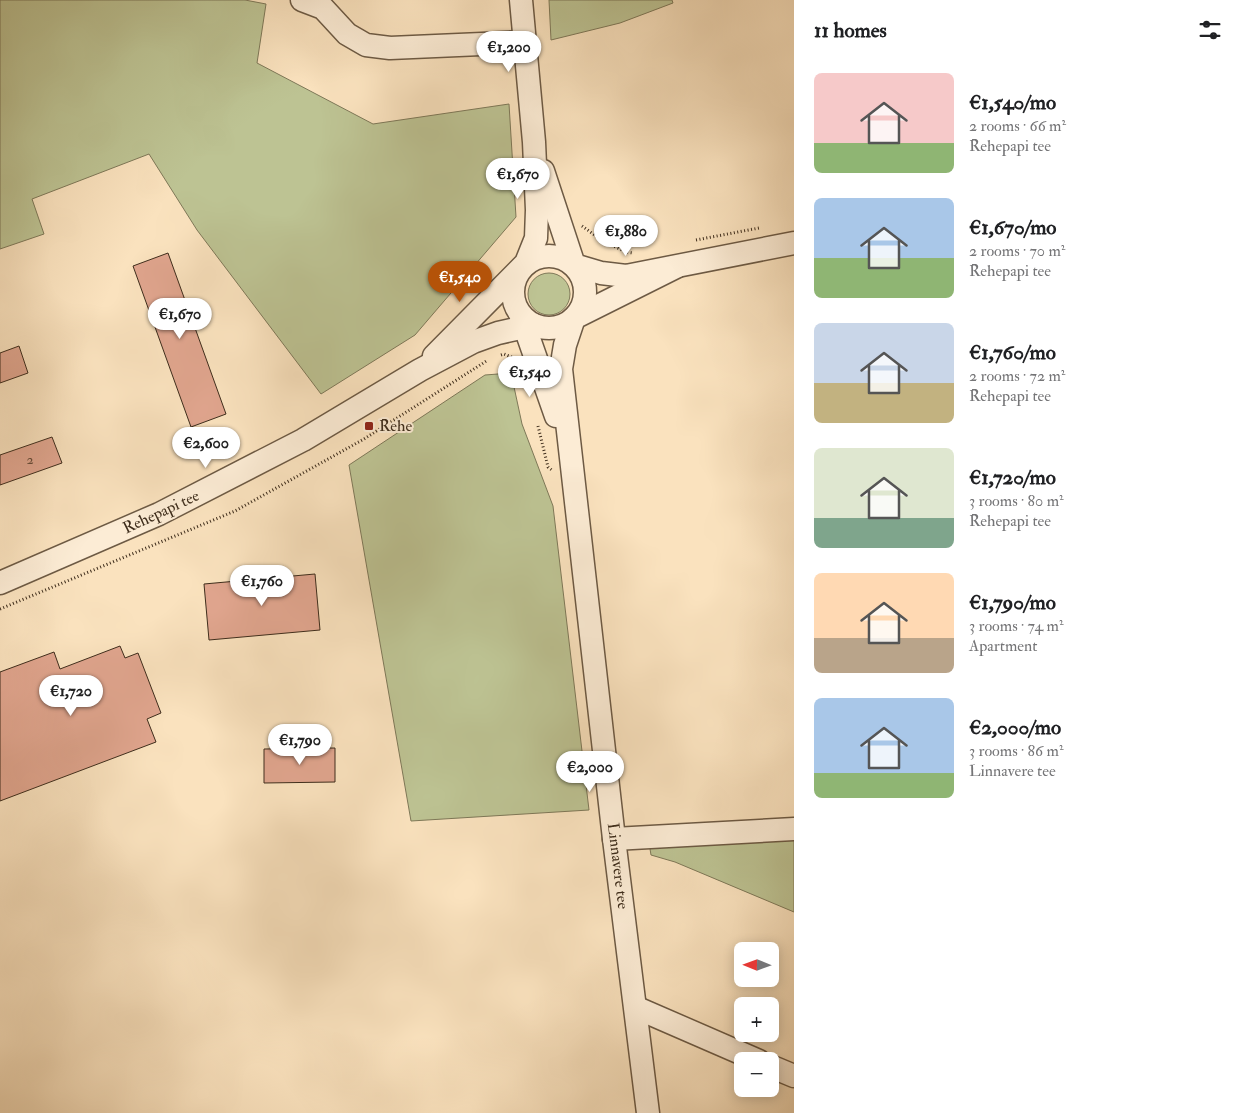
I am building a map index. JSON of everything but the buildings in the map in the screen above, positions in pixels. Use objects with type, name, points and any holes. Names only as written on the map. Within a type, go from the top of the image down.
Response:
[{"type":"street","points":[[302,0],[323,8],[347,34],[366,45],[390,48],[525,42]]},
{"type":"street","name":"Linnavere tee","points":[[521,0],[534,142],[537,210],[536,238],[526,263],[518,272],[513,288],[515,306],[527,323],[574,478]]},
{"type":"street","name":"Linnavere tee","points":[[534,142],[560,226],[574,265],[581,275],[585,292],[581,309],[574,318],[565,345],[561,369],[614,839],[648,1113]]},
{"type":"street","points":[[526,263],[535,258],[556,256],[574,265],[600,273],[626,276],[794,244]]},
{"type":"street","name":"Rehepapi tee","points":[[420,370],[526,263]]},
{"type":"street","points":[[527,323],[544,328],[556,328],[676,267]]},
{"type":"street","name":"Rehepapi tee","points":[[0,583],[159,514],[303,440],[420,370],[473,342],[527,323]]},
{"type":"street","points":[[614,839],[794,829]]},
{"type":"street","points":[[636,1008],[738,1052]]},
{"type":"street","points":[[779,1070],[794,1076]]},
{"type":"path","points":[[560,226],[573,223],[585,227],[603,241],[626,252],[634,253]]},
{"type":"path","points":[[692,241],[746,229],[766,228]]},
{"type":"path","points":[[498,357],[504,354],[518,360]]},
{"type":"path","points":[[0,609],[235,511],[364,439],[492,358]]},
{"type":"path","points":[[536,420],[548,467],[574,478]]},
{"type":"green space","points":[[0,0],[245,0],[266,4],[257,63],[373,124],[509,104],[516,217],[415,335],[321,394],[197,230],[149,154],[32,199],[44,234],[0,249]]},
{"type":"green space","points":[[549,0],[672,0],[673,3],[620,23],[551,40]]},
{"type":"green space","points":[[553,273],[561,276],[567,282],[570,294],[567,306],[561,312],[545,315],[537,312],[531,306],[528,290],[531,282],[537,276]]},
{"type":"green space","points":[[511,373],[522,424],[553,506],[589,810],[411,821],[349,465],[485,375]]},
{"type":"green space","points":[[794,834],[794,912],[675,862],[651,855],[649,843]]},
{"type":"place","name":"Rehe","points":[[369,426]]}]
